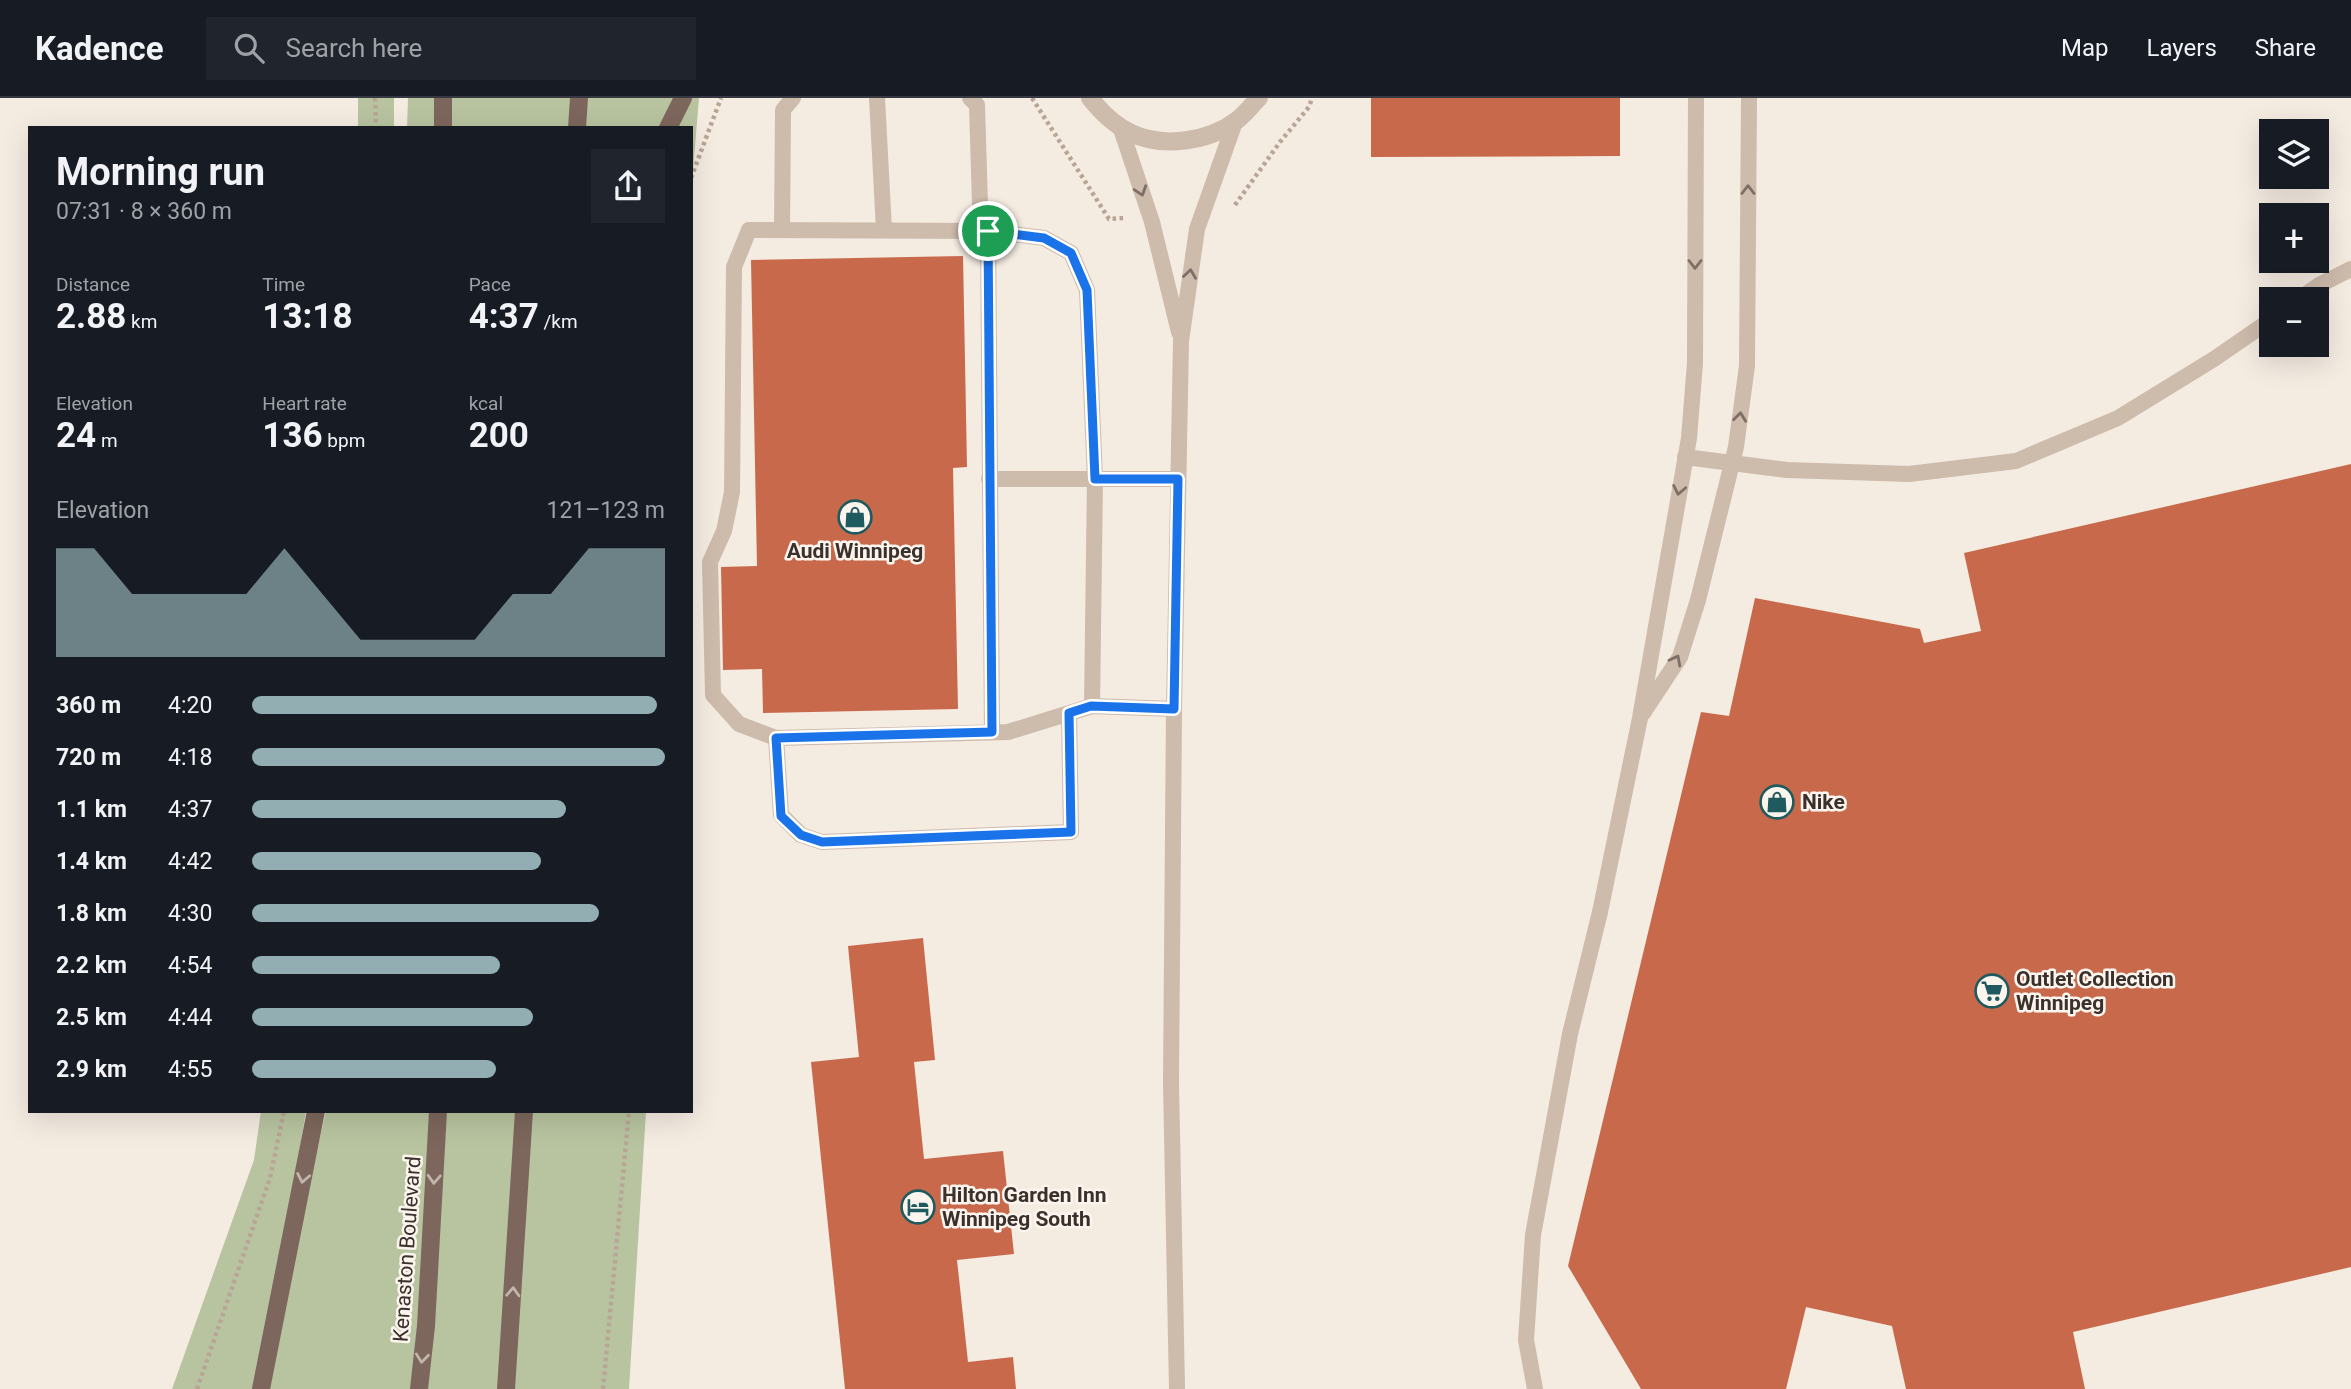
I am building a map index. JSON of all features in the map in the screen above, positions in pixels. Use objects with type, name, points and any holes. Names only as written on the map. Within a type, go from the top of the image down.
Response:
[{"type":"main road","points":[[443,98],[443,126]]},
{"type":"main road","points":[[577,126],[579,98]]},
{"type":"main road","points":[[669,126],[683,98]]},
{"type":"main road","points":[[261,1389],[316,1113]]},
{"type":"main road","name":"Kenaston Boulevard","points":[[419,1389],[426,1326],[438,1113]]},
{"type":"main road","points":[[506,1389],[524,1113]]},
{"type":"street","points":[[1090,98],[1103,114],[1132,134],[1167,142],[1203,138],[1235,122],[1259,98]]},
{"type":"lane","points":[[782,230],[783,110],[793,98]]},
{"type":"lane","points":[[877,98],[884,230]]},
{"type":"lane","points":[[970,98],[977,105],[980,205],[988,231],[992,732]]},
{"type":"lane","points":[[1535,1389],[1526,1340],[1533,1235],[1570,1034],[1600,912],[1640,718],[1689,438],[1695,363],[1696,98]]},
{"type":"lane","points":[[1640,718],[1680,657],[1698,600],[1736,447],[1746,366],[1749,98]]},
{"type":"lane","points":[[1177,1389],[1171,1082],[1181,341],[1197,229],[1235,122]]},
{"type":"lane","points":[[1120,126],[1152,222],[1181,341]]},
{"type":"lane","points":[[1091,706],[1095,479],[1087,290],[1071,253],[1044,238],[988,231],[749,230],[734,267],[732,492],[724,531],[710,562],[713,695],[739,724],[776,738],[1009,732],[1091,706],[1174,709]]},
{"type":"lane","points":[[2316,287],[2351,269]]},
{"type":"lane","points":[[1685,457],[1787,470],[1909,474],[2016,461],[2118,418],[2259,328]]},
{"type":"lane","points":[[989,479],[1178,479]]},
{"type":"lane","points":[[776,738],[781,816],[801,835],[822,842],[1071,832],[1069,713]]},
{"type":"path","points":[[375,98],[376,126]]},
{"type":"path","points":[[693,173],[721,98]]},
{"type":"path","points":[[1032,98],[1109,219]]},
{"type":"path","points":[[1232,210],[1312,98]]},
{"type":"path","points":[[197,1389],[270,1178],[284,1113]]},
{"type":"path","points":[[603,1389],[629,1113]]},
{"type":"green space","points":[[358,98],[394,98],[394,126],[358,126]]},
{"type":"green space","points":[[408,98],[699,98],[693,170],[693,126],[407,126]]},
{"type":"green space","points":[[261,1113],[306,1113],[260,1389],[172,1389],[254,1160]]},
{"type":"green space","points":[[326,1113],[646,1113],[629,1389],[262,1389]]},
{"type":"building","points":[[1371,98],[1620,98],[1620,156],[1371,157]]},
{"type":"building","name":"Audi Winnipeg","points":[[963,256],[967,467],[953,468],[958,709],[763,713],[762,669],[723,670],[721,567],[757,566],[751,260]]},
{"type":"building","name":"Outlet Collection Winnipeg","points":[[2351,464],[2351,1267],[2073,1332],[2085,1389],[1906,1389],[1892,1326],[1806,1307],[1786,1389],[1641,1389],[1568,1266],[1701,712],[1729,716],[1755,598],[1920,629],[1924,643],[1981,631],[1964,553]]},
{"type":"building","name":"Hilton Garden Inn Winnipeg South","points":[[923,938],[935,1060],[914,1062],[924,1159],[1003,1151],[1014,1254],[957,1260],[968,1362],[1013,1357],[1016,1389],[845,1389],[811,1062],[859,1057],[848,946]]},
{"type":"place","name":"Audi Winnipeg","points":[[855,517]]},
{"type":"place","name":"Nike","points":[[1777,802]]},
{"type":"place","name":"Outlet Collection Winnipeg","points":[[1992,991]]},
{"type":"place","name":"Hilton Garden Inn Winnipeg South","points":[[918,1207]]},
{"type":"route","points":[[988,231],[1044,238],[1071,253],[1087,290],[1095,479],[1178,479],[1174,709],[1091,706],[1069,713],[1071,832],[822,842],[801,835],[781,816],[776,738],[992,732],[988,231]]}]
